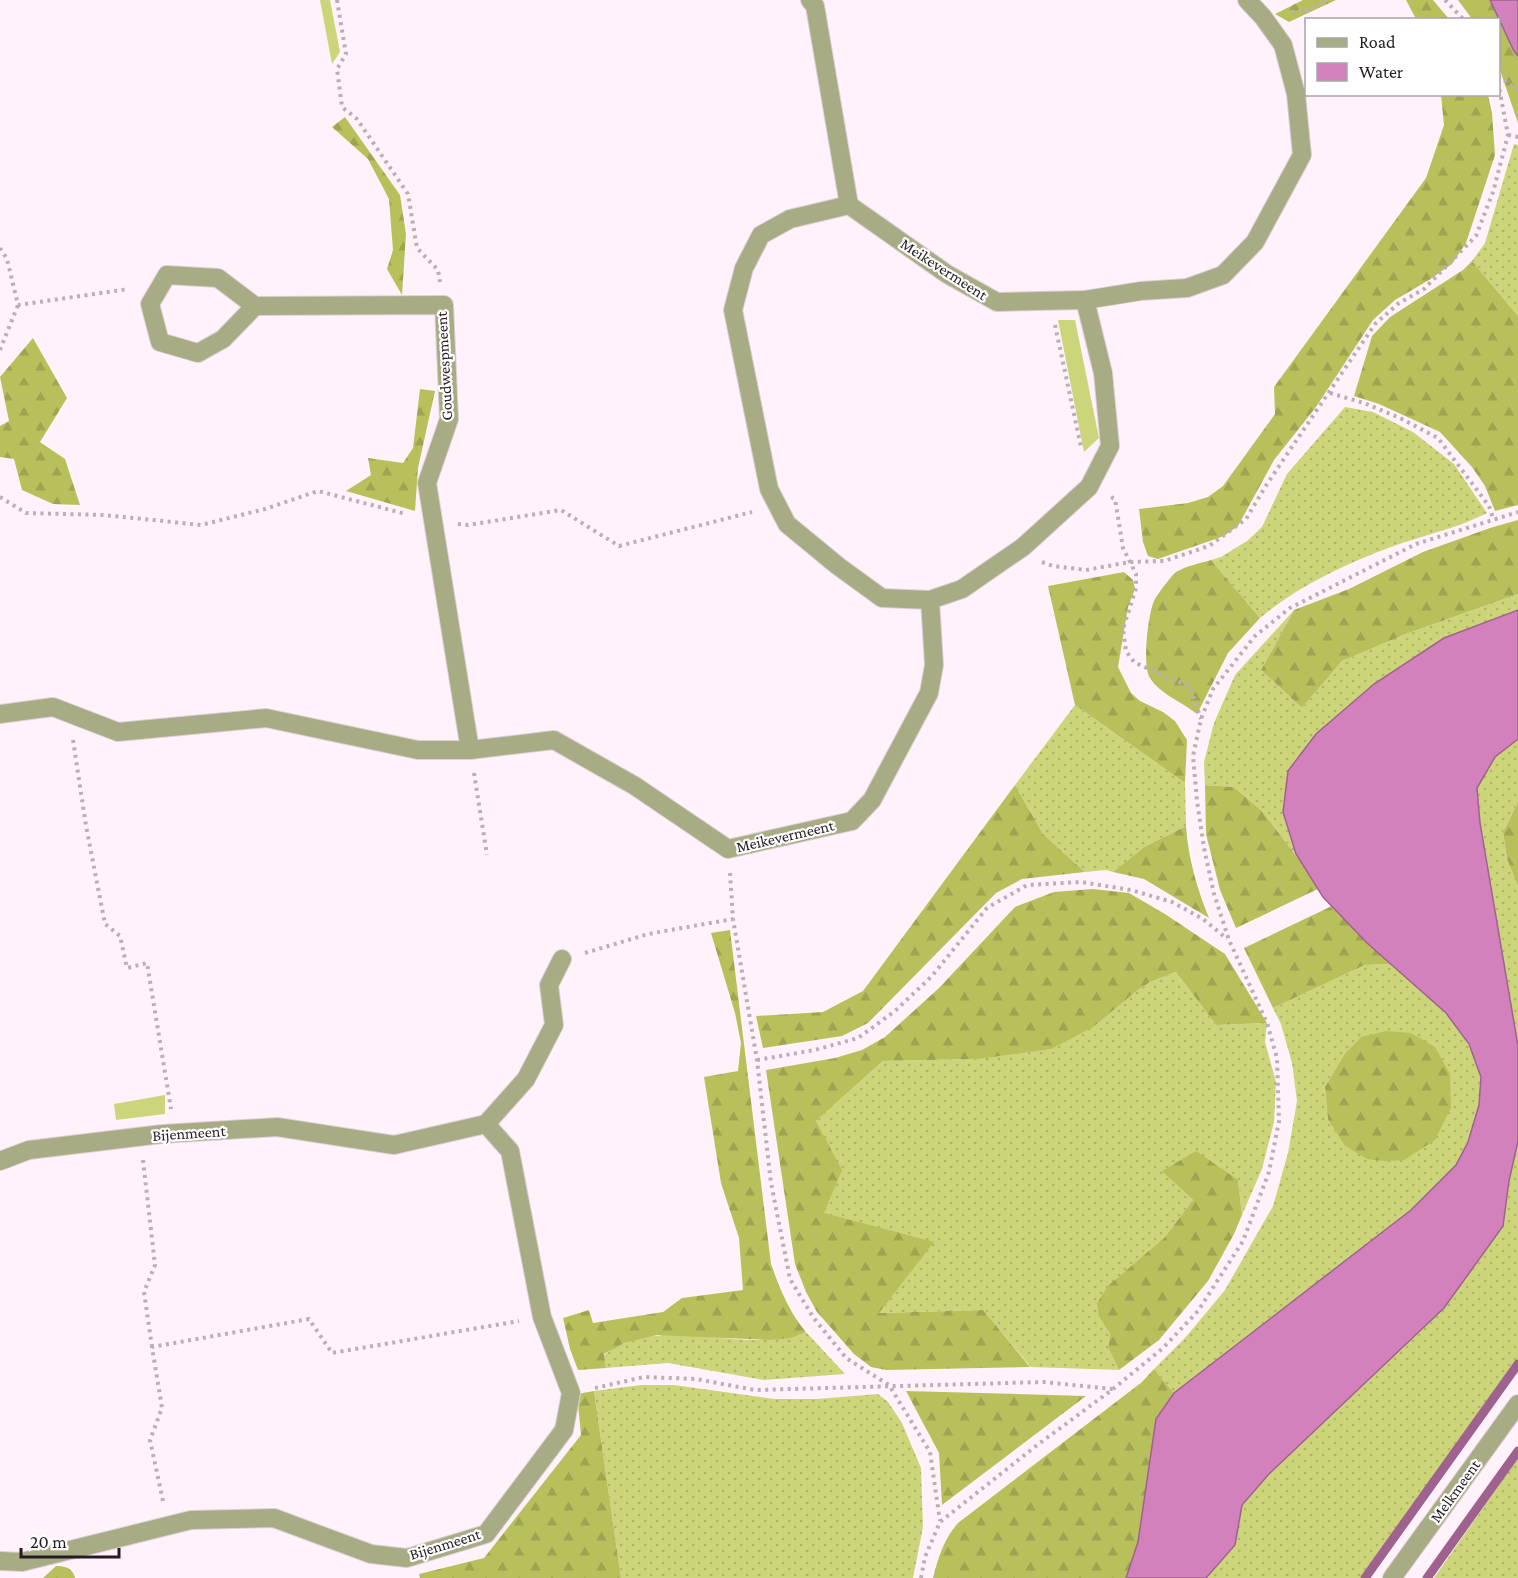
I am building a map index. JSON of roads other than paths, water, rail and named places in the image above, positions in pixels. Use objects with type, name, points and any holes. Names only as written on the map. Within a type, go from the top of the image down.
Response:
[{"type":"street","points":[[810,0],[815,6],[849,205],[790,219],[761,235],[744,268],[733,310],[769,489],[787,524],[882,598],[930,600],[962,589],[1023,547],[1089,487],[1110,446],[1103,373],[1085,300]]},
{"type":"street","name":"Meikevermeent","points":[[849,205],[947,273],[997,302],[1085,300],[1141,291],[1187,288],[1222,275],[1255,242],[1302,154],[1296,94],[1283,45],[1263,17],[1247,0]]},
{"type":"street","points":[[167,275],[218,278],[255,306],[223,339],[198,353],[160,342],[150,304],[167,275]]},
{"type":"street","name":"Goudwespmeent","points":[[255,306],[444,305],[449,419],[427,483],[471,750]]},
{"type":"street","name":"Meikevermeent","points":[[471,750],[554,740],[635,786],[728,849],[852,820],[872,800],[929,693],[934,665],[930,600]]},
{"type":"street","points":[[0,714],[53,707],[118,732],[266,718],[418,750],[471,750]]},
{"type":"street","points":[[486,1124],[525,1078],[554,1025],[549,985],[562,960]]},
{"type":"street","name":"Bijenmeent","points":[[0,1161],[29,1150],[175,1133],[277,1127],[394,1145],[486,1124],[510,1151],[542,1317],[571,1393],[564,1430],[486,1534],[407,1558],[371,1554],[274,1518],[192,1520],[168,1525],[24,1570],[0,1561]]},
{"type":"street","name":"Melkmeent","points":[[1392,1578],[1518,1404]]},
{"type":"water","points":[[1490,0],[1518,0],[1518,56],[1500,18]]},
{"type":"water","points":[[1518,610],[1518,739],[1495,757],[1477,788],[1480,823],[1518,1046],[1518,1141],[1509,1181],[1503,1226],[1444,1308],[1269,1474],[1242,1505],[1235,1545],[1206,1578],[1126,1578],[1138,1542],[1156,1419],[1174,1393],[1411,1210],[1456,1165],[1468,1142],[1479,1105],[1481,1077],[1469,1044],[1446,1013],[1367,943],[1323,897],[1296,854],[1283,812],[1288,771],[1316,734],[1374,684],[1444,638]]},
{"type":"waterway","points":[[1365,1578],[1518,1364]]},
{"type":"waterway","points":[[1427,1578],[1518,1451]]}]
